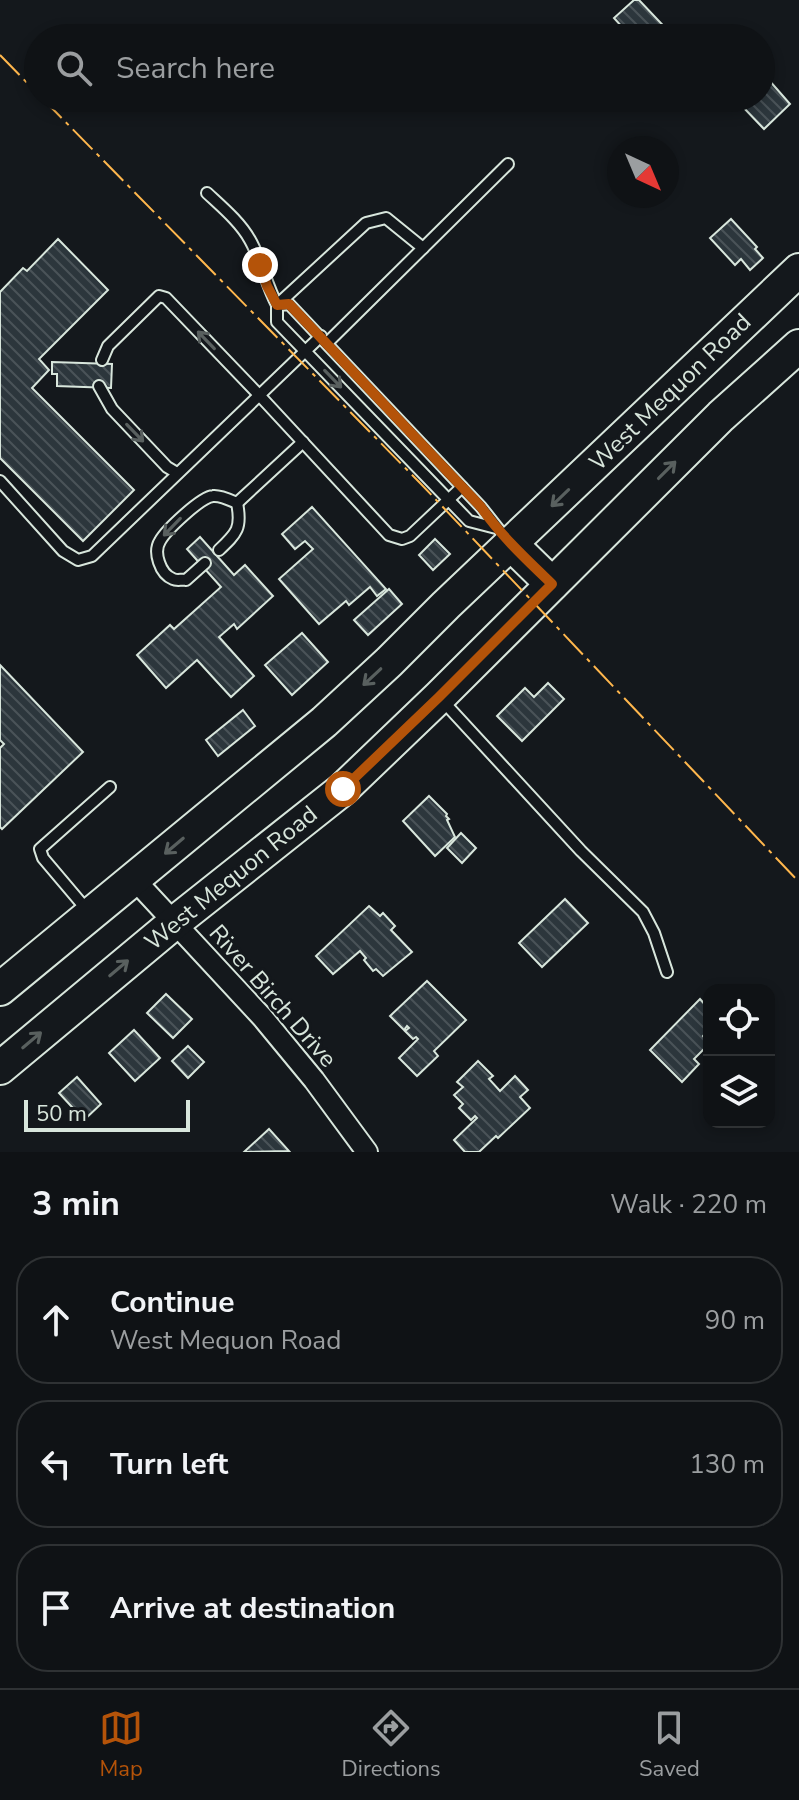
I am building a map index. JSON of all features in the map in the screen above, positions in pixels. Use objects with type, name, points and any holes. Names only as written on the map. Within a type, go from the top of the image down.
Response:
[{"type":"main road","name":"West Mequon Road","points":[[0,989],[324,722],[504,536],[799,270]]},
{"type":"main road","name":"West Mequon Road","points":[[0,1068],[174,923],[343,789],[721,416],[799,346]]},
{"type":"main road","points":[[504,536],[552,584]]},
{"type":"street","name":"River Birch Drive","points":[[134,879],[262,1017],[367,1152]]},
{"type":"lane","points":[[0,481],[63,551],[78,560],[92,556],[305,351],[324,340],[508,164]]},
{"type":"lane","points":[[207,193],[250,240],[277,305],[277,322],[469,521],[504,536]]},
{"type":"lane","points":[[277,305],[366,223],[386,218],[423,248]]},
{"type":"lane","points":[[102,360],[108,346],[159,296],[166,298],[389,535],[402,539],[410,536],[462,487]]},
{"type":"lane","points":[[277,305],[289,304],[481,507],[504,536]]},
{"type":"lane","points":[[99,386],[112,409],[167,467],[177,473]]},
{"type":"lane","points":[[237,503],[303,442]]},
{"type":"lane","points":[[205,563],[186,580],[173,579],[163,570],[156,554],[159,541],[205,498],[215,495],[237,503]]},
{"type":"lane","points":[[219,550],[235,536],[241,520],[237,503]]},
{"type":"lane","points":[[439,697],[581,851],[643,912],[654,933],[667,972]]},
{"type":"lane","points":[[91,915],[43,858],[40,849],[110,787]]},
{"type":"building","points":[[634,0],[639,0],[662,24],[619,24],[614,18]]},
{"type":"building","points":[[775,87],[790,104],[764,129],[748,112],[775,112]]},
{"type":"building","points":[[731,219],[763,258],[750,270],[741,259],[735,265],[710,238]]},
{"type":"building","points":[[58,239],[108,290],[39,359],[49,370],[32,388],[134,490],[83,541],[0,458],[0,292],[23,268],[27,271]]},
{"type":"building","points":[[52,362],[112,364],[111,388],[57,386],[57,374],[52,374]]},
{"type":"building","points":[[312,507],[386,589],[377,596],[370,587],[349,605],[346,601],[319,624],[279,579],[313,549],[305,541],[295,549],[282,534]]},
{"type":"building","points":[[200,537],[234,575],[245,565],[273,596],[237,629],[234,624],[219,637],[254,676],[231,697],[197,660],[166,688],[137,655],[170,625],[174,629],[221,587],[187,549]]},
{"type":"building","points":[[435,539],[450,554],[433,570],[419,555]]},
{"type":"building","points":[[389,589],[402,604],[368,635],[354,620]]},
{"type":"building","points":[[302,633],[328,662],[292,695],[265,665]]},
{"type":"building","points":[[0,665],[83,752],[2,829],[0,748],[4,744],[0,740]]},
{"type":"building","points":[[548,683],[564,699],[522,741],[497,716],[525,688],[534,697]]},
{"type":"building","points":[[243,710],[255,726],[218,756],[206,740]]},
{"type":"building","points":[[429,796],[447,814],[455,837],[435,856],[403,821]]},
{"type":"building","points":[[461,833],[476,848],[462,863],[447,848]]},
{"type":"building","points":[[565,899],[588,923],[542,967],[519,943]]},
{"type":"building","points":[[369,906],[380,916],[383,913],[395,926],[391,930],[412,952],[383,976],[376,969],[373,971],[360,951],[333,974],[316,956]]},
{"type":"building","points":[[427,981],[466,1020],[434,1051],[438,1056],[417,1076],[399,1058],[418,1039],[413,1039],[405,1031],[409,1028],[407,1026],[404,1030],[390,1016]]},
{"type":"building","points":[[166,994],[192,1019],[173,1038],[147,1013]]},
{"type":"building","points":[[700,999],[703,1002],[703,1050],[694,1059],[699,1064],[682,1082],[650,1050]]},
{"type":"building","points":[[134,1030],[160,1058],[135,1081],[109,1053]]},
{"type":"building","points":[[188,1046],[204,1062],[188,1078],[172,1061]]},
{"type":"building","points":[[478,1061],[493,1076],[489,1079],[500,1091],[515,1076],[528,1090],[520,1097],[530,1108],[479,1152],[465,1152],[454,1140],[477,1118],[475,1116],[471,1120],[459,1108],[463,1104],[454,1095],[463,1087],[457,1082]]},
{"type":"building","points":[[77,1077],[101,1104],[84,1120],[59,1093]]},
{"type":"building","points":[[269,1129],[289,1151],[244,1152]]},
{"type":"power","points":[[0,55],[24,80]]},
{"type":"power","points":[[56,112],[420,483],[799,882]]},
{"type":"route","points":[[260,265],[277,305],[289,304],[481,507],[511,544],[552,584],[343,789]]}]
